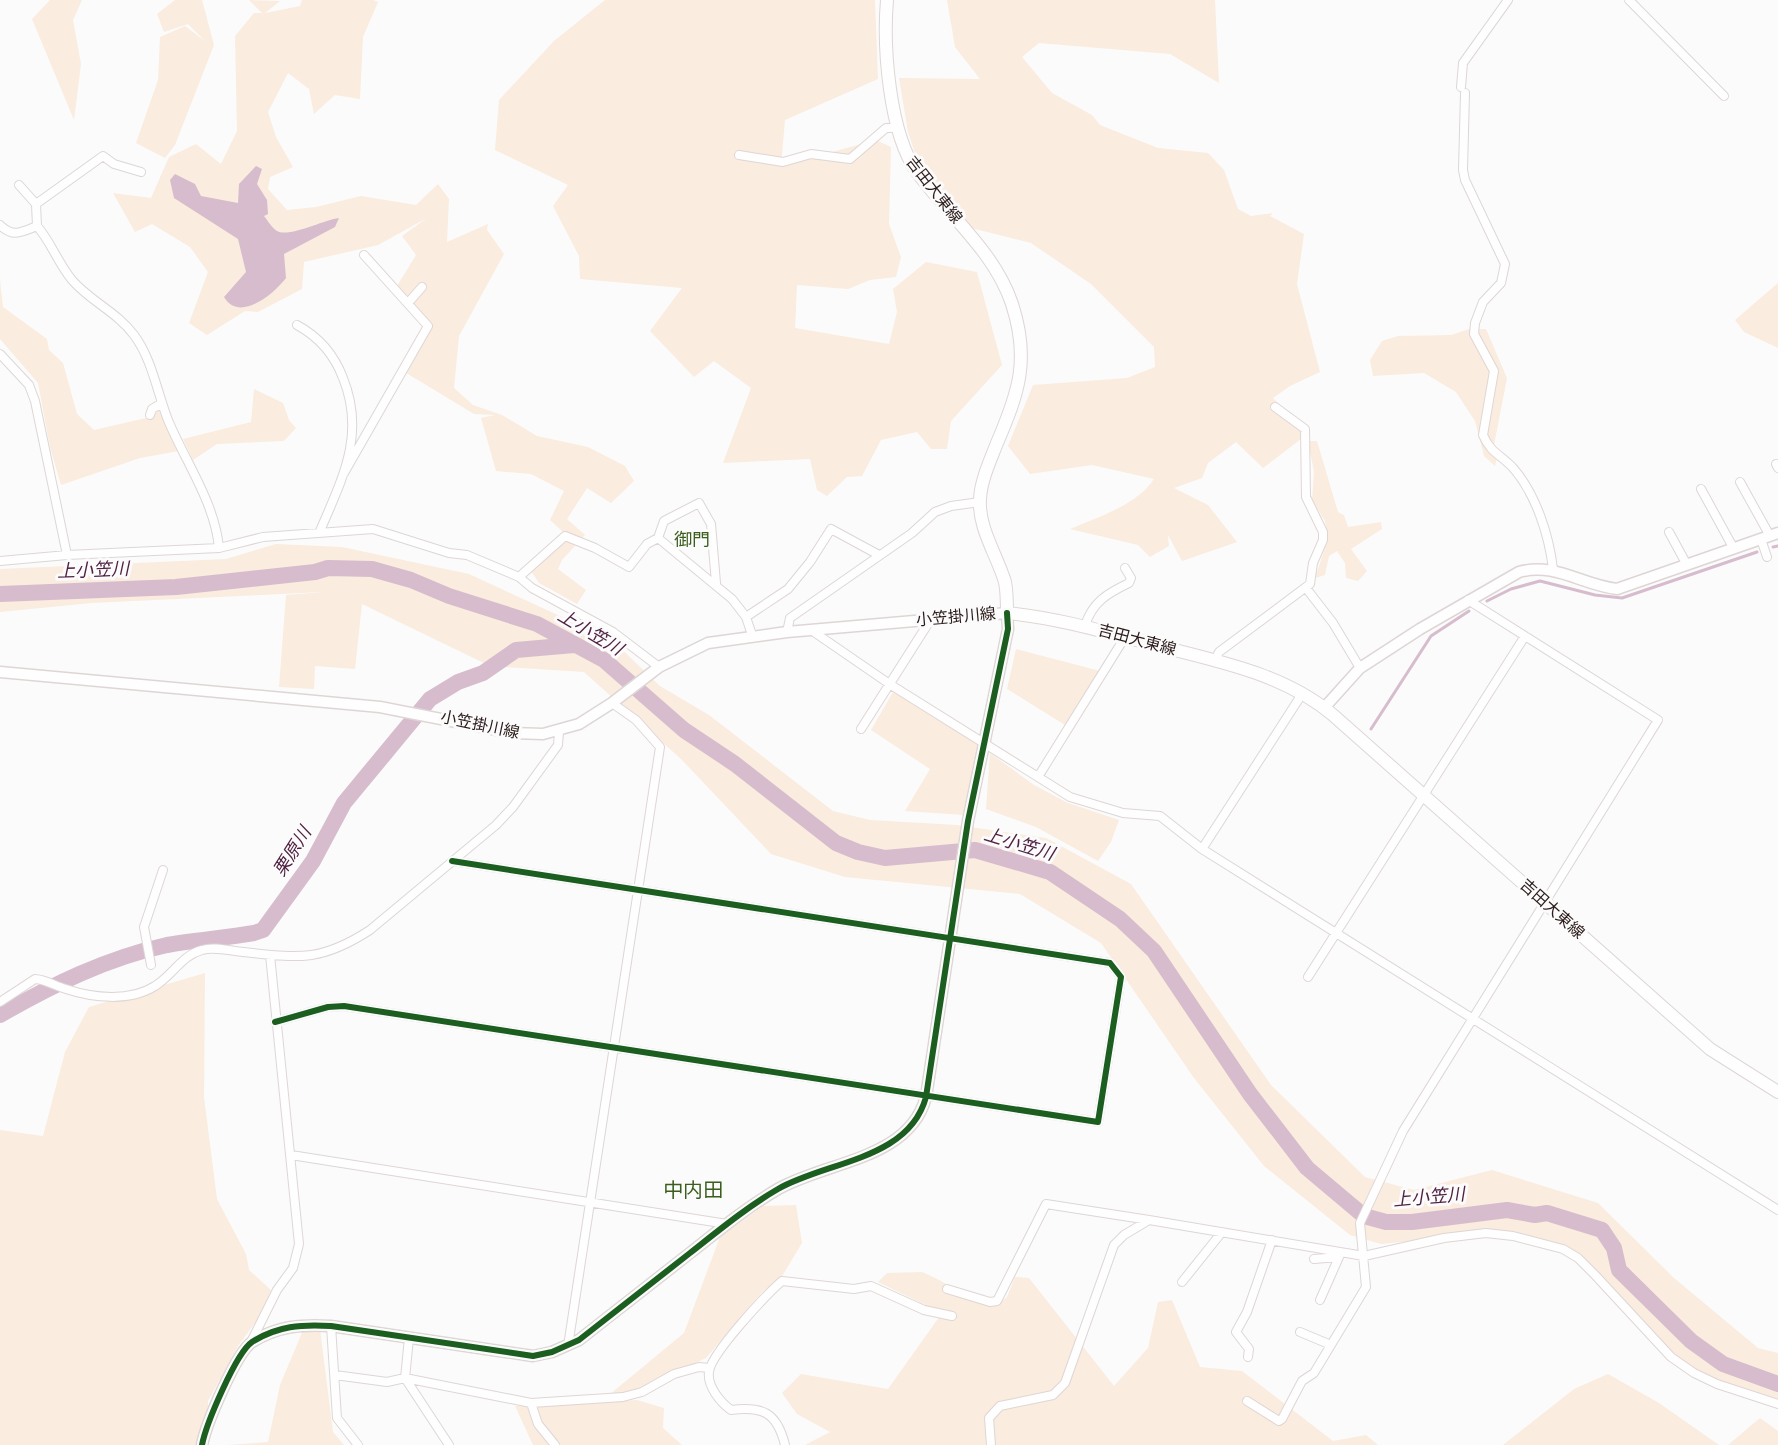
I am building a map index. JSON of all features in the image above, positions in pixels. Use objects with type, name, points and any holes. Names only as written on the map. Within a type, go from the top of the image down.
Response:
[{"type":"main road","name":"吉田大東線","points":[[887,0],[890,79],[897,128],[905,152],[916,170],[957,219],[1000,278],[1011,303],[1020,336],[1023,361],[1016,397],[989,463],[980,502],[983,521],[1006,585],[1007,613],[1048,617],[1085,626],[1272,679],[1302,694],[1324,708],[1710,1049],[1778,1092]]},
{"type":"street","points":[[1508,0],[1463,63],[1463,170],[1465,180],[1505,264],[1501,283],[1483,302],[1474,323],[1474,334],[1494,371],[1483,435],[1497,457],[1511,466],[1532,493],[1551,554],[1553,569]]},
{"type":"street","points":[[1629,0],[1724,96]]},
{"type":"street","points":[[739,155],[783,162],[811,154],[850,159],[885,128],[897,128]]},
{"type":"street","points":[[36,204],[104,156],[114,164],[141,172]]},
{"type":"street","points":[[19,185],[36,204],[37,226],[72,280],[121,320],[135,336],[203,495],[218,537],[219,548]]},
{"type":"street","points":[[0,225],[8,232],[17,234],[37,226]]},
{"type":"street","points":[[320,531],[344,473],[428,326],[364,255]]},
{"type":"street","points":[[408,303],[422,287]]},
{"type":"street","points":[[297,325],[311,333],[333,355],[352,400],[355,423],[344,473]]},
{"type":"street","points":[[0,354],[29,385],[35,401],[67,555]]},
{"type":"street","points":[[150,415],[152,409],[162,403]]},
{"type":"street","points":[[1214,662],[1219,652],[1310,584],[1313,563],[1323,540],[1323,531],[1306,497],[1305,429],[1275,407]]},
{"type":"street","points":[[1740,482],[1770,536],[1767,557]]},
{"type":"street","points":[[1701,489],[1734,549]]},
{"type":"street","points":[[787,632],[790,618],[912,533],[935,512],[951,506],[980,502]]},
{"type":"street","points":[[519,577],[565,536],[595,548],[629,567],[646,544],[658,538],[664,521],[699,504],[711,524],[716,583]]},
{"type":"street","points":[[0,561],[67,555],[219,548],[263,537],[320,531],[373,529],[449,553],[467,555],[519,577],[532,588],[621,637],[656,670]]},
{"type":"street","points":[[746,617],[788,589],[810,562],[831,529],[879,555]]},
{"type":"street","points":[[1669,532],[1687,565]]},
{"type":"street","points":[[1324,708],[1360,668],[1468,600],[1519,572],[1536,567],[1553,569],[1602,587],[1617,589],[1770,536]]},
{"type":"street","points":[[658,538],[708,581],[716,583],[746,617],[752,635]]},
{"type":"street","points":[[1085,626],[1091,610],[1106,594],[1130,583],[1131,578],[1125,568]]},
{"type":"street","points":[[1306,588],[1333,623],[1360,668]]},
{"type":"street","points":[[1247,1401],[1279,1421],[1302,1381],[1314,1373],[1331,1346],[1366,1287],[1360,1223],[1378,1189],[1403,1131],[1472,1016],[1658,720],[1468,600]]},
{"type":"street","points":[[250,1344],[282,1328],[301,1324],[331,1326],[533,1356],[568,1346],[727,1224],[778,1189],[892,1143],[910,1129],[921,1114],[926,1097],[968,821],[982,742],[1008,629],[1007,613]]},
{"type":"street","name":"小笠掛川線","points":[[0,672],[286,697],[406,711],[512,733],[543,734],[559,732],[579,724],[615,701],[656,670],[708,643],[752,635],[1007,613]]},
{"type":"street","points":[[861,729],[931,620]]},
{"type":"street","points":[[811,630],[891,685],[1070,797],[1123,813],[1160,816],[1202,849],[1338,932],[1778,1210]]},
{"type":"street","points":[[1308,977],[1525,636]]},
{"type":"street","points":[[1038,777],[1125,637]]},
{"type":"street","points":[[1202,849],[1302,694]]},
{"type":"street","points":[[568,1346],[660,747],[615,701]]},
{"type":"street","points":[[0,1002],[35,979],[45,980],[89,995],[123,997],[158,985],[169,972],[202,949],[303,957],[327,954],[347,945],[370,930],[513,807],[558,745],[559,732]]},
{"type":"street","points":[[275,1022],[328,1007],[344,1006],[1098,1122],[1121,977],[1110,963],[452,861]]},
{"type":"street","points":[[151,965],[144,932],[163,870]]},
{"type":"street","points":[[202,1445],[215,1405],[250,1344],[277,1290],[293,1268],[299,1244],[270,955]]},
{"type":"street","points":[[291,1155],[589,1204],[727,1224]]},
{"type":"street","points":[[947,1289],[990,1302],[998,1301],[1046,1204],[1272,1240],[1340,1255],[1364,1256],[1444,1238],[1486,1233],[1513,1236],[1563,1249],[1578,1258],[1671,1357],[1694,1373],[1717,1384],[1778,1404]]},
{"type":"street","points":[[991,1445],[989,1418],[1000,1406],[1053,1395],[1065,1383],[1114,1245],[1124,1235],[1149,1220]]},
{"type":"street","points":[[1182,1282],[1222,1232]]},
{"type":"street","points":[[1248,1357],[1249,1349],[1236,1332],[1247,1312],[1272,1240]]},
{"type":"street","points":[[1314,1259],[1340,1255]]},
{"type":"street","points":[[1320,1300],[1340,1255]]},
{"type":"street","points":[[785,1445],[778,1426],[764,1410],[754,1407],[731,1410],[722,1404],[708,1380],[709,1368],[762,1298],[782,1281],[854,1289],[871,1286],[924,1310],[952,1316]]},
{"type":"street","points":[[331,1326],[337,1418],[358,1445]]},
{"type":"street","points":[[1300,1332],[1331,1346]]},
{"type":"street","points":[[409,1338],[405,1378],[449,1445]]},
{"type":"street","points":[[335,1375],[387,1382],[405,1378],[531,1403],[622,1397],[642,1392],[674,1374],[699,1367],[709,1368]]},
{"type":"street","points":[[531,1403],[538,1425],[555,1445]]},
{"type":"shaded area","points":[[50,0],[82,0],[73,20],[81,64],[74,120],[32,19]]},
{"type":"shaded area","points":[[175,0],[202,0],[214,45],[175,145],[165,158],[136,143],[158,80],[160,37],[185,26],[205,41],[188,24],[164,32],[157,14]]},
{"type":"shaded area","points":[[249,0],[280,1],[265,13],[300,6],[302,0],[373,0],[378,2],[363,37],[360,99],[335,95],[314,114],[309,89],[288,73],[268,112],[276,137],[293,167],[270,177],[268,189],[287,210],[316,207],[361,196],[416,205],[438,184],[449,199],[447,242],[488,224],[487,230],[504,254],[459,336],[454,388],[473,405],[502,415],[537,436],[588,447],[625,466],[634,481],[611,503],[587,488],[567,519],[585,535],[562,560],[558,569],[586,590],[577,604],[539,583],[531,571],[562,539],[562,531],[550,520],[564,491],[531,474],[496,471],[481,418],[495,415],[474,414],[403,371],[424,328],[394,291],[416,255],[402,236],[427,218],[378,245],[304,262],[302,289],[258,312],[245,311],[207,335],[189,323],[208,272],[190,247],[152,224],[135,232],[113,193],[151,198],[169,157],[196,144],[221,164],[237,131],[235,36],[254,13],[262,13]]},
{"type":"shaded area","points":[[605,0],[875,0],[878,79],[785,120],[781,166],[876,140],[891,147],[889,224],[901,257],[896,277],[870,280],[848,289],[797,285],[795,328],[889,344],[897,312],[893,289],[926,262],[977,272],[1002,365],[951,421],[947,449],[931,449],[917,432],[881,440],[862,476],[847,477],[827,496],[817,490],[810,459],[723,463],[751,388],[714,361],[694,377],[650,331],[682,288],[580,279],[579,256],[553,206],[568,185],[495,150],[499,100],[554,41]]},
{"type":"shaded area","points":[[947,0],[1215,0],[1219,83],[1170,54],[1039,43],[1022,57],[1052,93],[1092,115],[1100,125],[1158,148],[1208,153],[1224,170],[1238,209],[1251,216],[1273,213],[1270,216],[1304,234],[1297,284],[1320,372],[1290,386],[1273,398],[1300,426],[1305,436],[1263,468],[1236,442],[1208,463],[1202,478],[1174,488],[1208,505],[1237,542],[1182,561],[1168,535],[1169,546],[1150,557],[1138,545],[1070,529],[1127,503],[1147,488],[1154,479],[1092,465],[1030,474],[1008,446],[1033,385],[1127,378],[1155,367],[1154,347],[1091,284],[1031,243],[971,228],[927,173],[915,153],[908,132],[899,78],[980,79],[955,47]]},
{"type":"shaded area","points":[[256,166],[262,169],[257,184],[267,200],[268,214],[264,216],[277,231],[290,232],[339,218],[335,227],[284,254],[286,278],[281,284],[256,303],[247,307],[238,307],[230,304],[224,297],[246,272],[238,239],[174,198],[170,180],[175,174],[195,184],[201,196],[238,203],[239,184]]},
{"type":"shaded area","points":[[0,280],[3,307],[47,339],[49,350],[63,363],[77,414],[94,430],[146,418],[160,402],[179,451],[140,458],[61,485],[50,447],[38,383],[0,339]]},
{"type":"shaded area","points":[[1778,283],[1778,348],[1744,332],[1735,320]]},
{"type":"shaded area","points":[[1469,329],[1486,329],[1507,378],[1494,445],[1498,451],[1495,466],[1484,456],[1475,421],[1456,392],[1424,373],[1373,376],[1370,360],[1382,341],[1398,336],[1451,335]]},
{"type":"shaded area","points":[[254,389],[283,403],[289,420],[296,428],[284,441],[217,444],[193,460],[183,439],[251,422]]},
{"type":"shaded area","points":[[1308,441],[1317,441],[1338,512],[1344,515],[1348,527],[1381,522],[1382,529],[1351,549],[1367,571],[1358,581],[1346,578],[1345,563],[1337,551],[1329,556],[1325,575],[1315,578],[1328,539],[1325,521],[1312,500],[1314,472]]},
{"type":"shaded area","points":[[276,544],[342,547],[469,574],[612,640],[660,686],[709,715],[833,811],[870,820],[957,825],[1046,838],[1131,884],[1271,1085],[1365,1177],[1414,1190],[1492,1170],[1598,1203],[1674,1278],[1758,1348],[1778,1353],[1778,1399],[1724,1386],[1694,1373],[1647,1331],[1571,1250],[1496,1233],[1381,1244],[1350,1235],[1264,1166],[1194,1078],[1101,943],[1020,894],[845,877],[771,854],[681,759],[584,672],[490,666],[362,604],[355,669],[315,666],[314,689],[279,687],[286,595],[323,592],[92,603],[0,612],[0,569],[226,559]]},
{"type":"shaded area","points":[[1016,649],[1100,671],[1065,725],[1007,689]]},
{"type":"shaded area","points":[[893,692],[978,743],[964,815],[905,811],[930,769],[871,730]]},
{"type":"shaded area","points":[[990,753],[1034,785],[1068,803],[1119,820],[1111,842],[1098,861],[1036,827],[986,809]]},
{"type":"shaded area","points":[[205,973],[204,1097],[217,1199],[246,1254],[249,1270],[271,1290],[260,1316],[238,1346],[208,1401],[209,1445],[0,1445],[0,1130],[43,1136],[65,1052],[89,1007]]},
{"type":"shaded area","points":[[796,1205],[802,1243],[781,1278],[763,1291],[706,1358],[639,1390],[609,1395],[684,1333],[720,1237],[763,1206]]},
{"type":"shaded area","points":[[922,1272],[968,1296],[996,1306],[1007,1297],[1015,1277],[1029,1278],[1114,1386],[1148,1348],[1158,1302],[1172,1300],[1200,1367],[1242,1371],[1333,1441],[1366,1435],[1378,1445],[805,1445],[830,1432],[797,1414],[782,1393],[801,1374],[888,1389],[942,1313],[878,1282],[887,1273]]},
{"type":"shaded area","points":[[304,1328],[320,1329],[333,1432],[344,1445],[227,1445],[268,1442],[280,1385]]},
{"type":"shaded area","points":[[1608,1374],[1659,1403],[1719,1445],[1503,1445],[1574,1389]]},
{"type":"shaded area","points":[[637,1400],[664,1408],[663,1428],[682,1445],[533,1445],[515,1406]]},
{"type":"shaded area","points":[[1760,1418],[1778,1431],[1778,1445],[1728,1445]]},
{"type":"waterway","points":[[1773,547],[1778,546]]},
{"type":"waterway","points":[[1487,601],[1511,589],[1540,581],[1595,595],[1622,598],[1757,552]]},
{"type":"waterway","name":"上小笠川","points":[[0,594],[176,587],[315,572],[328,568],[372,569],[411,580],[449,596],[537,624],[604,660],[684,730],[735,764],[836,843],[858,852],[885,858],[975,850],[1050,872],[1120,919],[1154,951],[1250,1094],[1307,1168],[1364,1216],[1386,1222],[1412,1222],[1507,1210],[1535,1215],[1547,1213],[1602,1230],[1614,1248],[1619,1270],[1691,1341],[1723,1364],[1778,1384]]},
{"type":"waterway","points":[[1371,729],[1431,636],[1469,611]]},
{"type":"waterway","name":"栗原川","points":[[0,1015],[60,983],[123,957],[167,945],[243,935],[263,930],[313,861],[344,803],[430,699],[458,682],[483,673],[516,650],[574,645]]},
{"type":"cycle path","points":[[202,1445],[215,1406],[238,1360],[252,1342],[271,1332],[290,1327],[331,1326],[533,1356],[552,1352],[579,1340],[766,1196],[798,1180],[864,1156],[903,1134],[917,1118],[926,1097],[968,821],[1008,629],[1007,613]]},
{"type":"cycle path","points":[[275,1022],[328,1007],[344,1006],[1098,1122],[1121,977],[1110,963],[452,861]]},
{"type":"district","name":"御門","points":[[692,541]]},
{"type":"district","name":"中内田","points":[[693,1191]]}]
